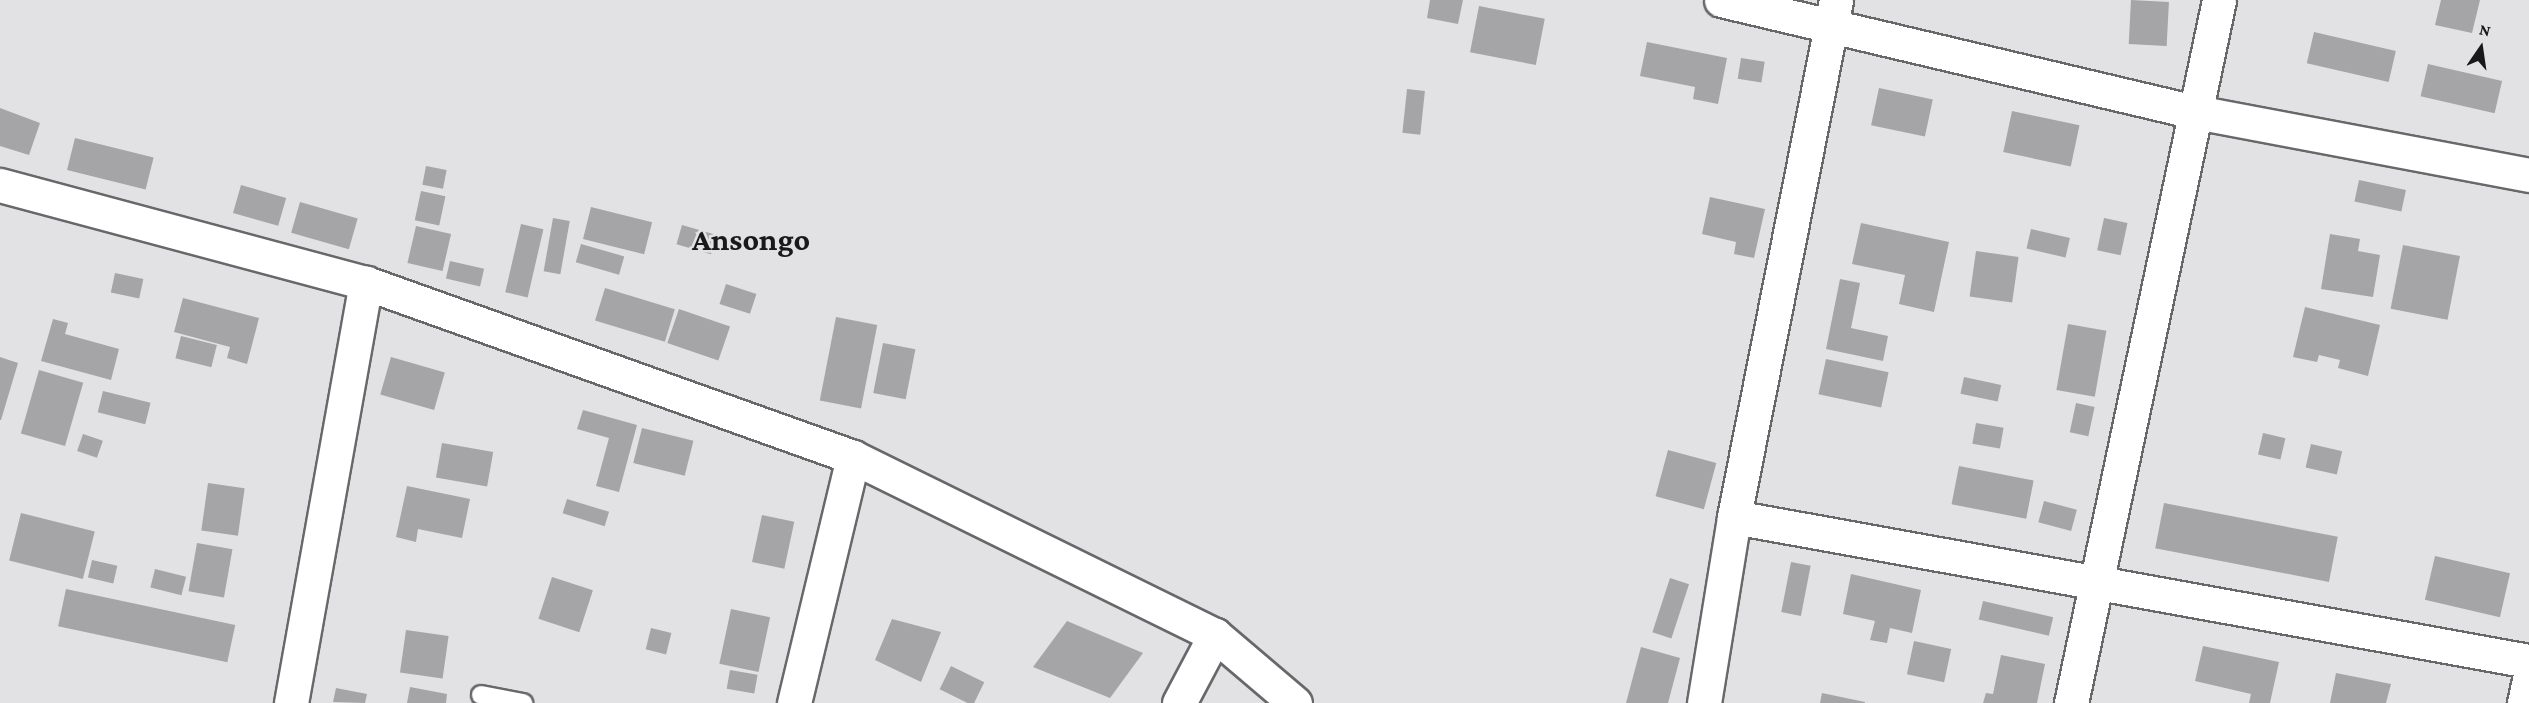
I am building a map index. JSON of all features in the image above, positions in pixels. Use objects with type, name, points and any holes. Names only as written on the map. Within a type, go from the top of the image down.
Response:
[{"type":"street","points":[[1721,0],[1833,12],[2196,112],[2529,175]]},
{"type":"street","points":[[2071,703],[2219,0]]},
{"type":"street","points":[[1704,703],[1734,517],[1833,12]]},
{"type":"street","points":[[0,185],[366,283],[853,457],[1215,635],[1295,703]]},
{"type":"street","points":[[291,703],[366,283]]},
{"type":"street","points":[[794,703],[853,457]]},
{"type":"street","points":[[1734,517],[2529,661]]},
{"type":"street","points":[[1179,703],[1215,635]]},
{"type":"street","points":[[2525,703],[2529,681]]},
{"type":"lane","points":[[481,695],[523,703]]},
{"type":"building","points":[[1430,0],[1463,0],[1458,24],[1427,18]]},
{"type":"building","points":[[2131,0],[2169,2],[2167,46],[2129,44]]},
{"type":"building","points":[[2441,0],[2480,0],[2472,33],[2435,25]]},
{"type":"building","points":[[1479,6],[1545,19],[1536,65],[1470,52]]},
{"type":"building","points":[[2314,32],[2396,51],[2389,82],[2307,63]]},
{"type":"building","points":[[1647,42],[1727,58],[1718,104],[1693,99],[1695,87],[1640,76]]},
{"type":"building","points":[[1741,58],[1765,62],[1761,82],[1738,79]]},
{"type":"building","points":[[2428,64],[2502,81],[2495,113],[2421,96]]},
{"type":"building","points":[[1879,88],[1933,99],[1925,137],[1871,125]]},
{"type":"building","points":[[1407,89],[1425,91],[1420,135],[1402,133]]},
{"type":"building","points":[[0,108],[40,123],[29,155],[0,146]]},
{"type":"building","points":[[2012,111],[2079,125],[2071,166],[2003,152]]},
{"type":"building","points":[[75,138],[154,158],[146,190],[67,170]]},
{"type":"building","points":[[426,166],[447,170],[443,189],[422,185]]},
{"type":"building","points":[[2359,180],[2406,190],[2401,211],[2354,202]]},
{"type":"building","points":[[241,185],[286,198],[278,226],[233,213]]},
{"type":"building","points":[[421,191],[445,196],[439,226],[415,220]]},
{"type":"building","points":[[1710,197],[1765,209],[1754,258],[1734,254],[1736,242],[1702,234]]},
{"type":"building","points":[[300,202],[358,219],[349,249],[291,233]]},
{"type":"building","points":[[591,207],[652,222],[644,254],[583,239]]},
{"type":"building","points":[[553,218],[570,221],[560,274],[544,271]]},
{"type":"building","points":[[2104,218],[2127,223],[2121,255],[2097,250]]},
{"type":"building","points":[[1861,223],[1949,242],[1934,312],[1899,304],[1905,275],[1852,264]]},
{"type":"building","points":[[521,224],[543,229],[528,297],[505,292]]},
{"type":"building","points":[[682,225],[717,235],[711,254],[676,244]]},
{"type":"building","points":[[416,226],[451,234],[443,271],[407,263]]},
{"type":"building","points":[[2031,229],[2070,238],[2065,257],[2027,248]]},
{"type":"building","points":[[2330,234],[2360,239],[2358,251],[2380,255],[2373,297],[2321,289]]},
{"type":"building","points":[[581,244],[624,256],[619,275],[576,262]]},
{"type":"building","points":[[2403,245],[2460,256],[2448,320],[2391,309]]},
{"type":"building","points":[[1976,251],[2019,257],[2012,303],[1970,297]]},
{"type":"building","points":[[450,261],[484,269],[480,286],[446,279]]},
{"type":"building","points":[[115,273],[143,279],[139,299],[111,293]]},
{"type":"building","points":[[1840,279],[1860,283],[1851,328],[1888,336],[1883,361],[1826,349]]},
{"type":"building","points":[[726,284],[756,294],[750,314],[720,304]]},
{"type":"building","points":[[605,288],[675,309],[665,342],[595,321]]},
{"type":"building","points":[[183,298],[259,318],[247,364],[227,358],[230,347],[174,332]]},
{"type":"building","points":[[2305,307],[2380,325],[2368,376],[2338,368],[2340,360],[2319,355],[2317,362],[2293,357]]},
{"type":"building","points":[[679,309],[730,327],[718,361],[667,343]]},
{"type":"building","points":[[836,317],[877,325],[861,408],[820,400]]},
{"type":"building","points":[[53,319],[68,323],[65,334],[119,349],[111,380],[41,361]]},
{"type":"building","points":[[2068,324],[2106,331],[2095,397],[2056,390]]},
{"type":"building","points":[[181,336],[217,345],[211,367],[175,358]]},
{"type":"building","points":[[883,343],[915,349],[906,399],[873,393]]},
{"type":"building","points":[[0,357],[18,363],[1,420],[0,420]]},
{"type":"building","points":[[391,357],[445,372],[434,410],[380,394]]},
{"type":"building","points":[[1826,359],[1889,372],[1881,408],[1819,394]]},
{"type":"building","points":[[39,370],[83,383],[65,446],[21,433]]},
{"type":"building","points":[[1964,377],[2001,385],[1998,402],[1960,394]]},
{"type":"building","points":[[103,391],[151,403],[145,424],[98,412]]},
{"type":"building","points":[[2076,403],[2095,407],[2088,436],[2070,432]]},
{"type":"building","points":[[583,410],[637,425],[619,492],[596,486],[609,438],[577,429]]},
{"type":"building","points":[[1976,423],[2004,428],[2000,449],[1972,444]]},
{"type":"building","points":[[642,428],[693,441],[685,476],[633,463]]},
{"type":"building","points":[[2263,433],[2285,438],[2280,460],[2258,454]]},
{"type":"building","points":[[83,434],[103,441],[97,458],[77,451]]},
{"type":"building","points":[[442,443],[493,452],[487,486],[436,477]]},
{"type":"building","points":[[2311,444],[2342,451],[2337,475],[2306,467]]},
{"type":"building","points":[[1668,450],[1716,463],[1704,509],[1656,496]]},
{"type":"building","points":[[1959,466],[2034,481],[2026,519],[1952,504]]},
{"type":"building","points":[[208,483],[245,488],[238,536],[201,531]]},
{"type":"building","points":[[407,486],[470,499],[462,538],[418,529],[416,542],[396,537]]},
{"type":"building","points":[[567,499],[609,512],[605,526],[563,513]]},
{"type":"building","points":[[2044,501],[2077,510],[2071,531],[2038,522]]},
{"type":"building","points":[[2164,503],[2338,537],[2329,582],[2155,548]]},
{"type":"building","points":[[21,513],[95,531],[83,579],[9,561]]},
{"type":"building","points":[[762,515],[794,522],[784,569],[752,562]]},
{"type":"building","points":[[197,543],[232,549],[224,598],[188,591]]},
{"type":"building","points":[[2435,556],[2510,573],[2500,617],[2425,600]]},
{"type":"building","points":[[92,560],[117,566],[113,583],[88,578]]},
{"type":"building","points":[[1791,562],[1811,566],[1801,616],[1781,612]]},
{"type":"building","points":[[155,569],[186,577],[181,595],[150,587]]},
{"type":"building","points":[[1851,574],[1921,590],[1912,633],[1890,628],[1887,643],[1870,640],[1875,621],[1843,614]]},
{"type":"building","points":[[552,577],[593,590],[579,632],[538,619]]},
{"type":"building","points":[[1670,578],[1689,584],[1671,638],[1652,632]]},
{"type":"building","points":[[66,589],[235,625],[227,662],[58,626]]},
{"type":"building","points":[[1983,601],[2053,617],[2049,636],[1979,620]]},
{"type":"building","points":[[731,609],[770,617],[758,672],[719,664]]},
{"type":"building","points":[[892,619],[941,632],[921,682],[875,660]]},
{"type":"building","points":[[1067,621],[1143,653],[1110,698],[1033,667]]},
{"type":"building","points":[[651,628],[671,633],[666,654],[646,649]]},
{"type":"building","points":[[406,630],[449,636],[443,679],[400,673]]},
{"type":"building","points":[[1914,641],[1951,649],[1944,682],[1907,674]]},
{"type":"building","points":[[2203,646],[2279,662],[2270,703],[2249,703],[2251,694],[2195,681]]},
{"type":"building","points":[[1641,647],[1680,658],[1668,703],[1626,703]]},
{"type":"building","points":[[2001,655],[2045,664],[2037,703],[1983,703],[1986,693],[1993,694]]},
{"type":"building","points":[[951,666],[984,682],[974,703],[968,703],[940,689]]},
{"type":"building","points":[[730,670],[758,675],[754,694],[727,689]]},
{"type":"building","points":[[2336,673],[2391,684],[2386,703],[2330,703]]},
{"type":"building","points":[[410,687],[447,694],[446,703],[407,703]]},
{"type":"building","points":[[336,688],[367,694],[365,703],[333,702]]},
{"type":"building","points":[[1822,693],[1865,702],[1865,703],[1820,703]]},
{"type":"district","name":"Ansongo","points":[[751,239]]}]
